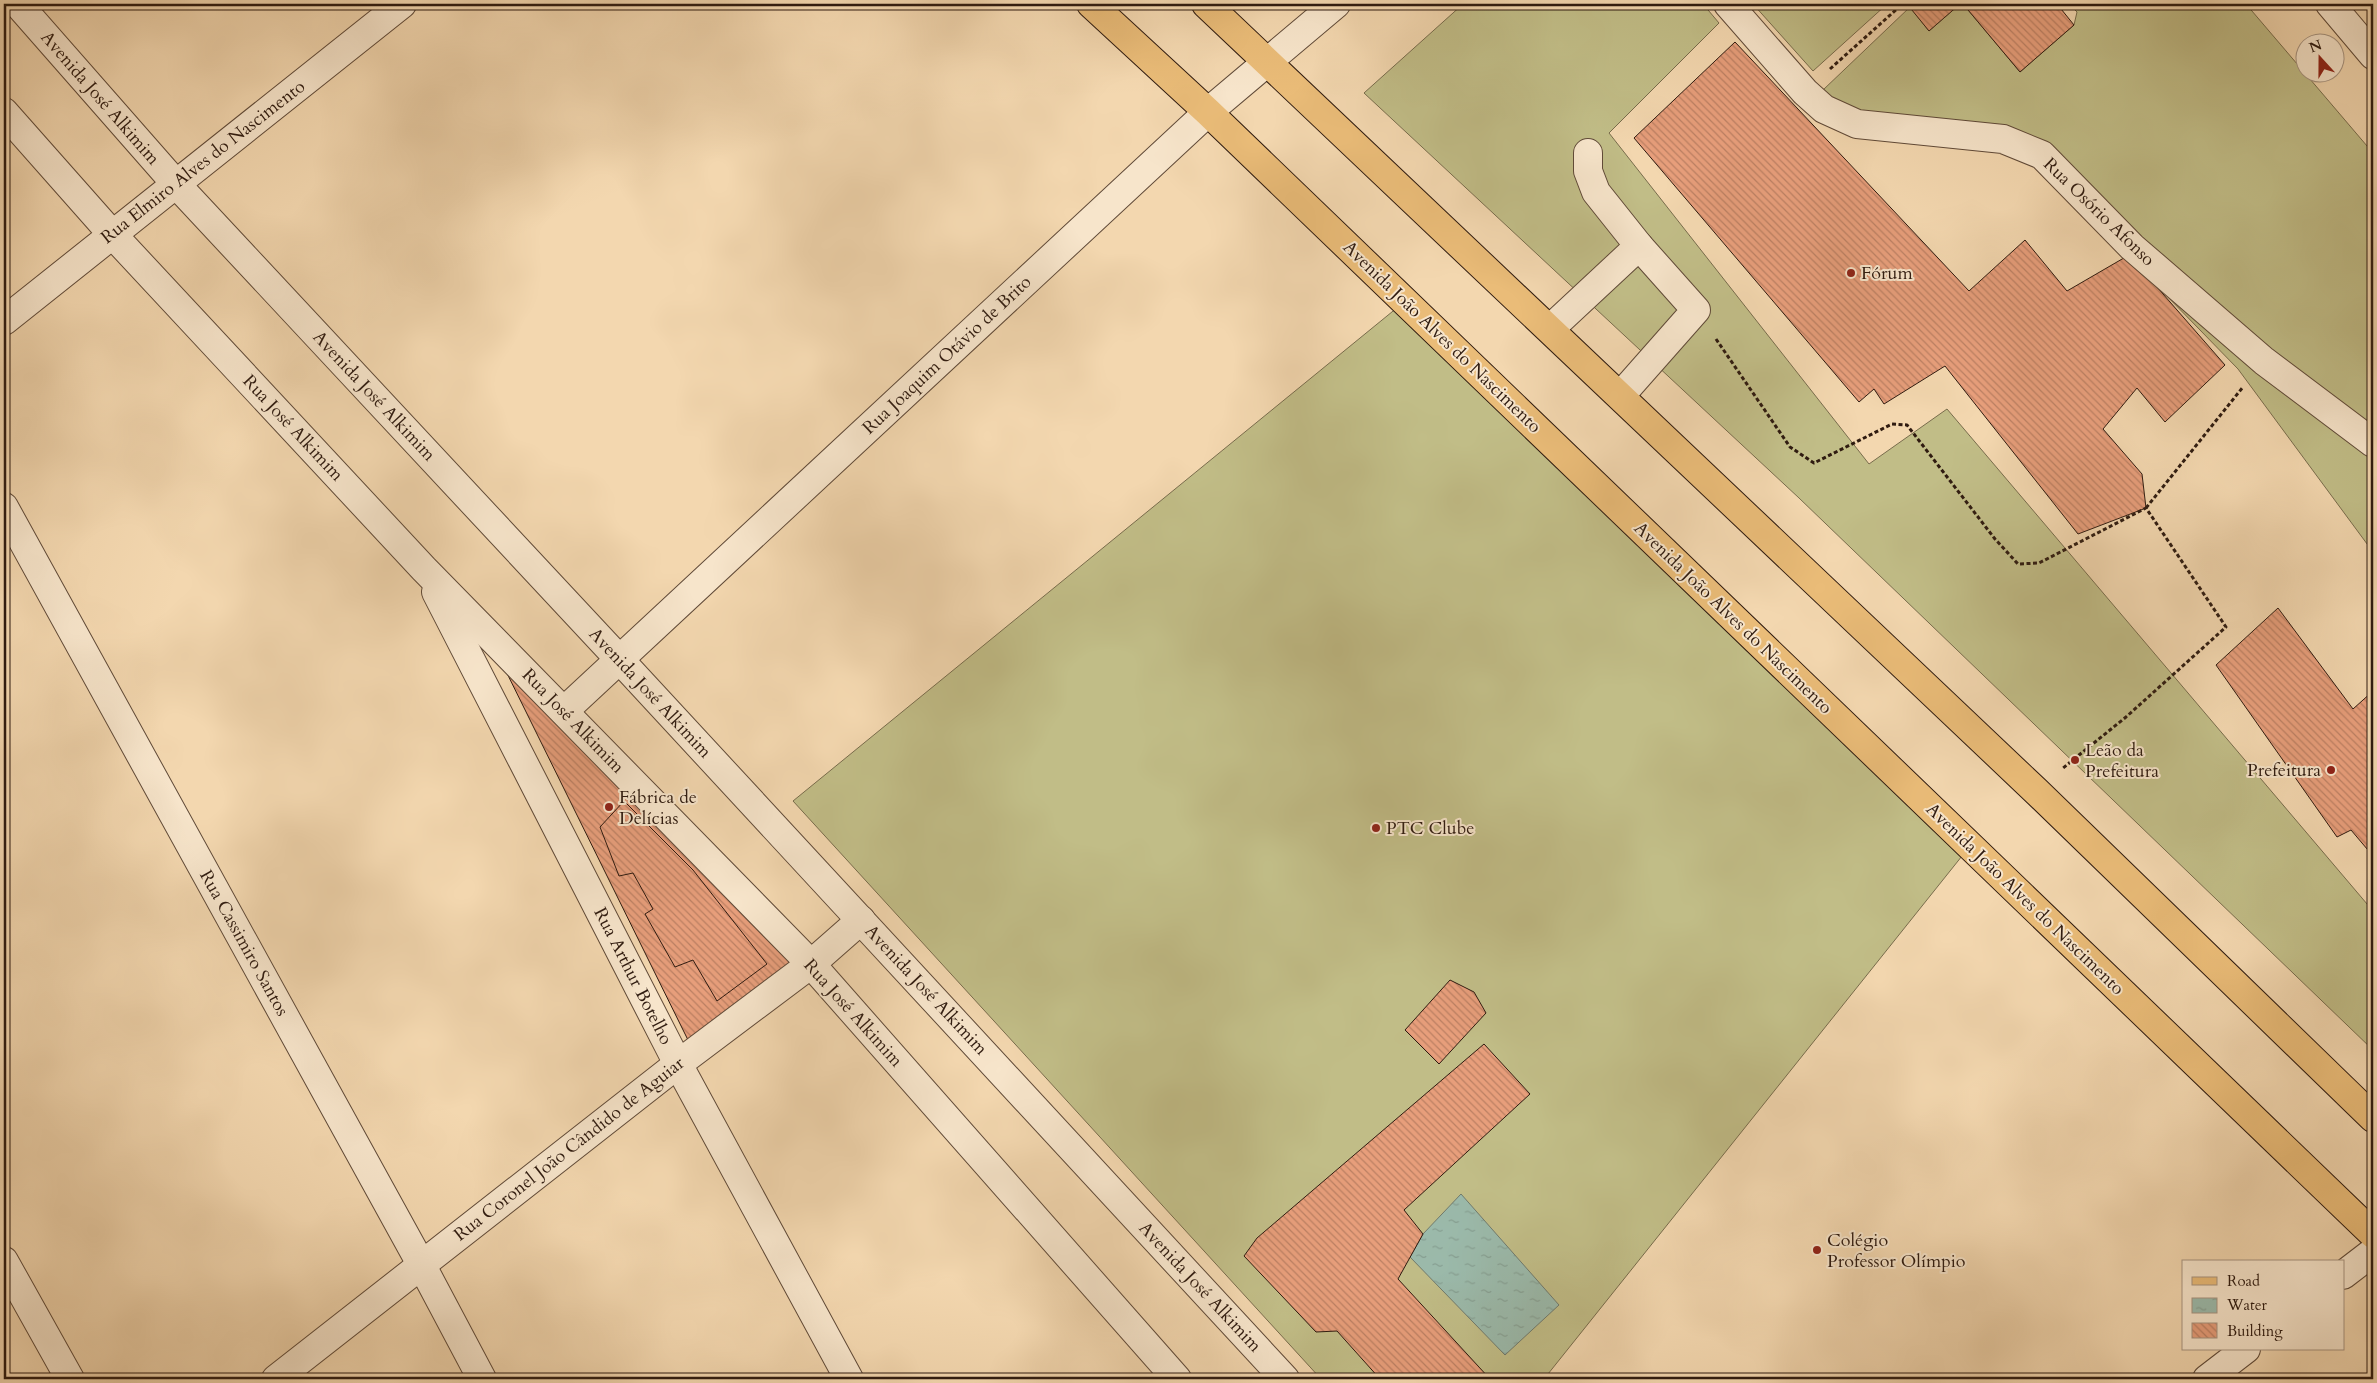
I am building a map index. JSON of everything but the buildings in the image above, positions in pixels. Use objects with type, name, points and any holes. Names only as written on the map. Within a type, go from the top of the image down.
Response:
[{"type":"main road","name":"Avenida João Alves do Nascimento","points":[[1091,4],[1208,112],[2373,1234]]},
{"type":"main road","points":[[1206,4],[1551,328],[2036,791],[2373,1118]]},
{"type":"street","name":"Avenida José Alkimim","points":[[18,4],[176,184],[620,660],[1285,1379]]},
{"type":"street","name":"Rua Elmiro Alves do Nascimento","points":[[4,321],[402,4]]},
{"type":"street","name":"Rua Joaquim Otávio de Brito","points":[[564,711],[1208,112],[1336,4]]},
{"type":"street","name":"Rua Osório Afonso","points":[[1728,4],[1805,92],[1824,109],[1857,124],[2003,139],[2042,155],[2132,247],[2264,361],[2373,443]]},
{"type":"street","points":[[2330,4],[2373,55]]},
{"type":"street","name":"Rua José Alkimim","points":[[4,112],[112,234],[424,569],[811,964],[1177,1379]]},
{"type":"street","points":[[1588,153],[1588,171],[1596,192],[1639,246],[1696,310],[1620,395]]},
{"type":"street","points":[[1551,328],[1639,246]]},
{"type":"street","name":"Rua Cassimiro Santos","points":[[4,507],[421,1264],[482,1379]]},
{"type":"street","name":"Rua Arthur Botelho","points":[[424,569],[678,1064],[850,1379]]},
{"type":"street","name":"Rua Coronel João Cândido de Aguiar","points":[[276,1379],[678,1064],[811,964],[861,920]]},
{"type":"street","points":[[2344,1274],[2373,1252]]},
{"type":"street","points":[[4,1262],[70,1379]]},
{"type":"street","points":[[2207,1379],[2245,1350]]},
{"type":"path","points":[[1805,92],[1898,8],[1896,4]]},
{"type":"path","points":[[1696,310],[1790,447],[1814,463],[1892,424],[1907,425],[1995,539],[2018,564],[2039,563],[2146,508],[2264,361]]},
{"type":"path","points":[[2036,791],[2126,717],[2226,628],[2146,508]]},
{"type":"shaded area","points":[[1463,4],[1703,4],[1719,23],[1609,133],[1869,464],[1947,409],[2373,911],[2373,1050],[1799,498],[1364,93]]},
{"type":"shaded area","points":[[1753,4],[1885,4],[1886,5],[1813,71]]},
{"type":"shaded area","points":[[1960,4],[1963,4],[2020,72],[2074,25],[2077,12],[2069,4],[2246,4],[2294,60],[2294,82],[2312,82],[2373,153],[2373,552],[2238,369],[2008,133],[1846,114],[1823,90],[1910,7],[1929,31]]},
{"type":"shaded area","name":"PTC Clube","points":[[1398,307],[1962,856],[1544,1379],[1321,1379],[793,801]]},
{"type":"water","points":[[1461,1194],[1559,1305],[1505,1355],[1410,1257],[1423,1234]]},
{"type":"place","name":"Fórum","points":[[1851,273]]},
{"type":"place","name":"Leão da Prefeitura","points":[[2075,760]]},
{"type":"place","name":"Prefeitura","points":[[2331,770]]},
{"type":"place","name":"Fábrica de Delícias","points":[[609,807]]},
{"type":"place","name":"PTC Clube","points":[[1376,828]]},
{"type":"place","name":"Colégio Professor Olímpio","points":[[1817,1250]]}]
